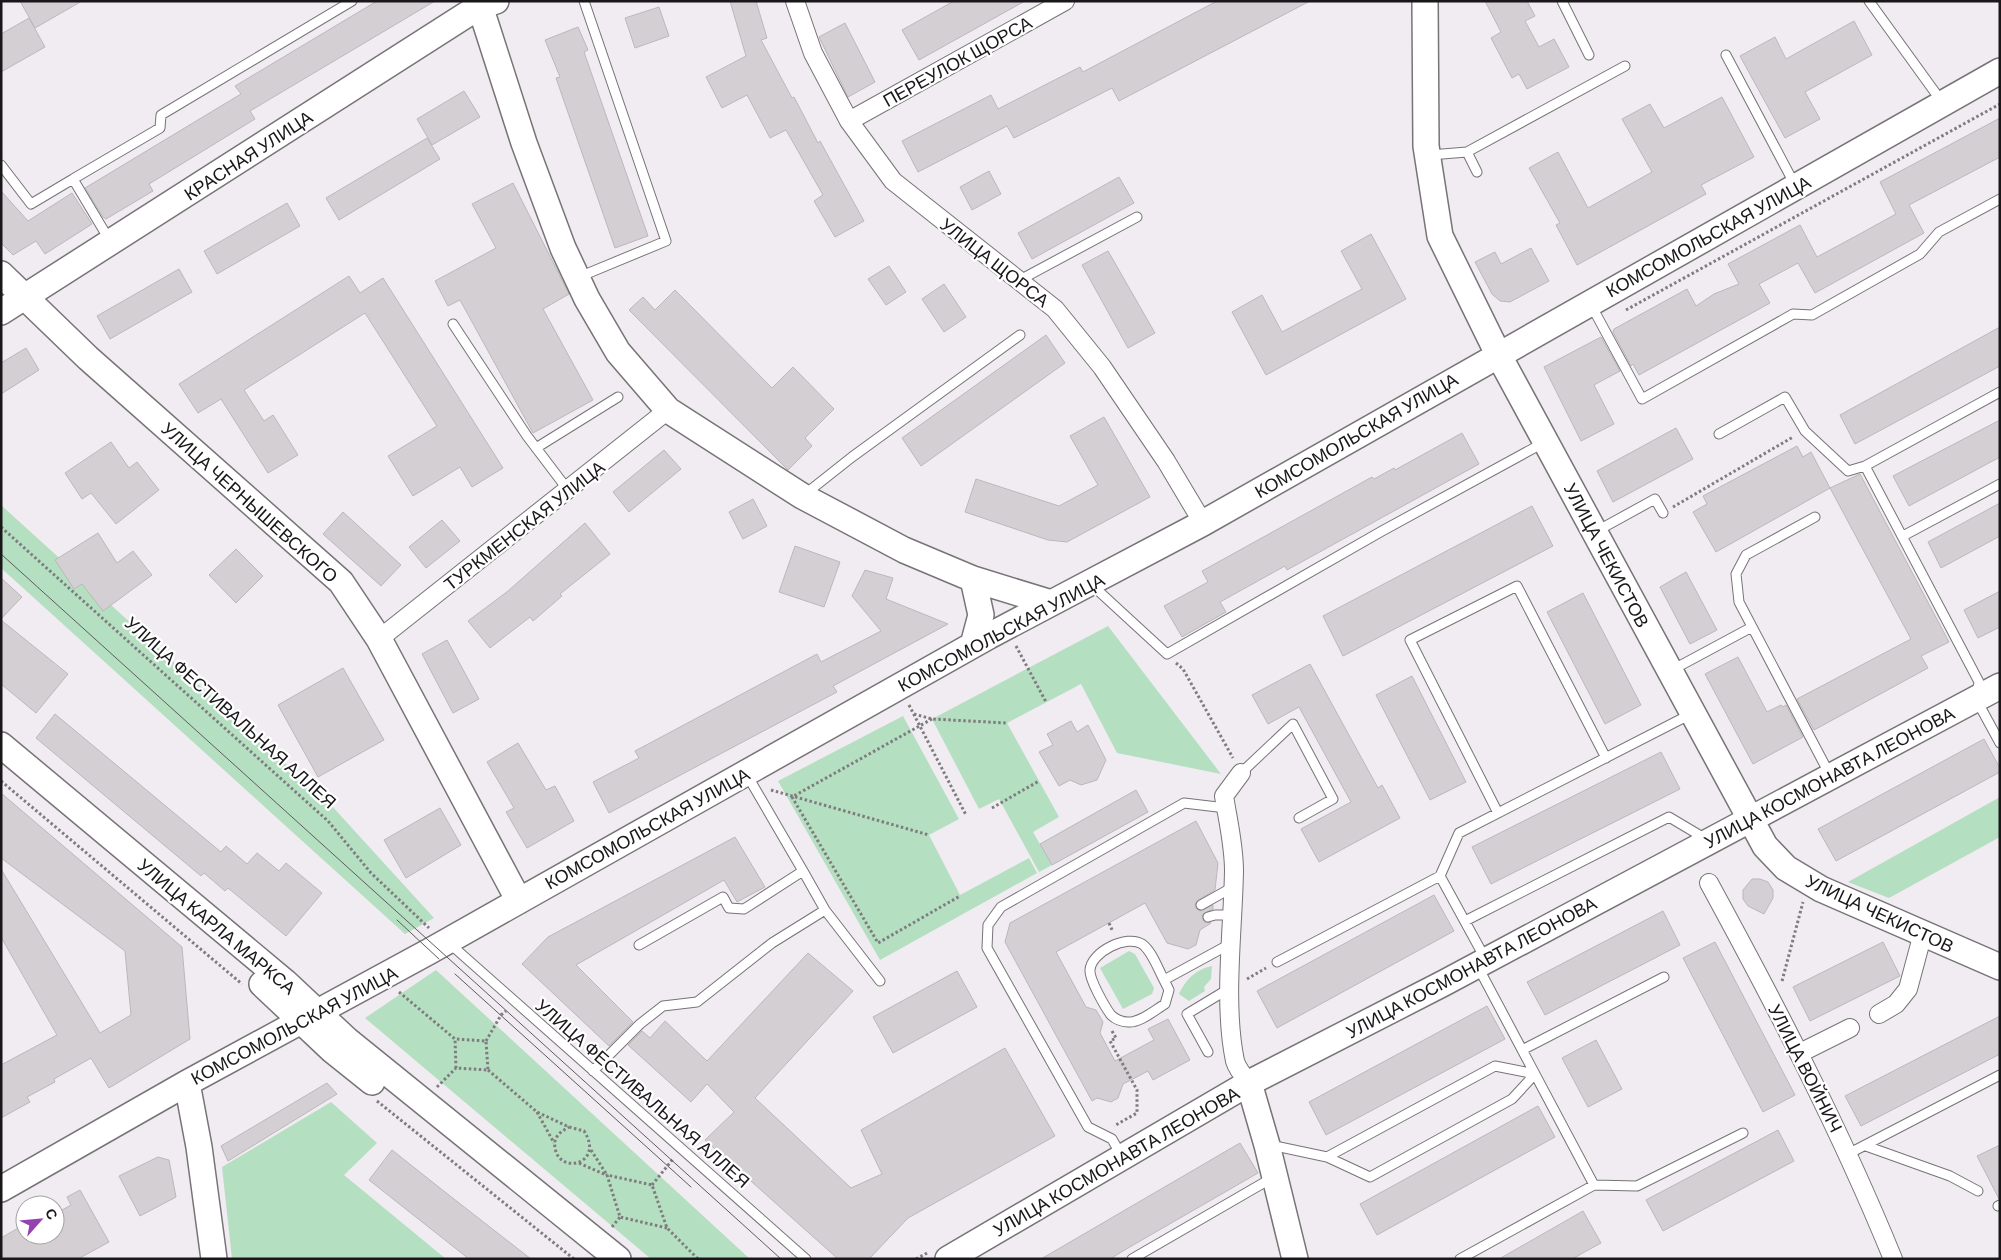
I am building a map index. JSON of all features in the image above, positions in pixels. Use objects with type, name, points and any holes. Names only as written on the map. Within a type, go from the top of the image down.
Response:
[{"type":"main road","name":"УЛИЦА ЧЕКИСТОВ","points":[[1425,1],[1427,155],[1440,236],[1498,354],[1765,846],[1786,868],[1809,882],[1923,934],[2000,966]]},
{"type":"main road","points":[[485,3],[524,143],[563,248],[587,299],[618,352],[668,410],[802,496],[904,550],[973,579],[1051,603]]},
{"type":"main road","name":"КРАСНАЯ УЛИЦА","points":[[1,312],[111,244],[485,3]]},
{"type":"main road","name":"КОМСОМОЛЬСКАЯ УЛИЦА","points":[[1,1189],[187,1083],[310,1018],[973,645],[1203,522],[2000,71]]},
{"type":"main road","name":"УЛИЦА ЧЕРНЫШЕВСКОГО","points":[[1,274],[88,358],[341,582],[379,639],[519,900]]},
{"type":"main road","points":[[973,579],[982,615],[973,645]]},
{"type":"main road","name":"УЛИЦА КОСМОНАВТА ЛЕОНОВА","points":[[962,1255],[1249,1083],[1482,962],[1749,818],[2000,686]]},
{"type":"main road","name":"УЛИЦА КАРЛА МАРКСА","points":[[1,745],[285,982],[332,1050],[596,1259]]},
{"type":"main road","name":"УЛИЦА КАРЛА МАРКСА","points":[[1,765],[273,994],[361,1051],[618,1259]]},
{"type":"main road","points":[[187,1083],[199,1147],[214,1259]]},
{"type":"main road","points":[[1249,1083],[1267,1144],[1295,1259]]},
{"type":"street","name":"УЛИЦА ЩОРСА","points":[[795,1],[813,53],[849,121],[893,181],[1055,309],[1102,367],[1166,460],[1203,522]]},
{"type":"street","name":"ПЕРЕУЛОК ЩОРСА","points":[[849,121],[1065,1]]},
{"type":"street","name":"ТУРКМЕНСКАЯ УЛИЦА","points":[[379,639],[668,410]]},
{"type":"street","points":[[1241,773],[1224,796],[1232,840],[1231,1029],[1236,1063],[1249,1083]]},
{"type":"street","name":"УЛИЦА ВОЙНИЧ","points":[[1709,883],[1800,1053],[1848,1154],[1893,1259]]},
{"type":"street","points":[[1879,1014],[1896,1004],[1908,989],[1923,934]]},
{"type":"street","points":[[1800,1053],[1850,1028]]},
{"type":"lane","points":[[1,165],[31,204],[160,128],[161,116],[352,1]]},
{"type":"lane","points":[[577,278],[666,241],[584,1]]},
{"type":"lane","points":[[1562,1],[1589,54]]},
{"type":"lane","points":[[1868,1],[1943,103]]},
{"type":"lane","points":[[1726,55],[1796,186]]},
{"type":"lane","points":[[1427,155],[1467,152],[1625,66]]},
{"type":"lane","points":[[1467,152],[1477,172]]},
{"type":"lane","points":[[73,179],[111,244]]},
{"type":"lane","points":[[1590,302],[1600,324],[1642,399],[1793,314],[1812,315],[1920,254],[1939,232],[2000,199]]},
{"type":"lane","points":[[1018,281],[1137,217]]},
{"type":"lane","points":[[453,324],[497,393],[568,490]]},
{"type":"lane","points":[[802,496],[852,457],[1020,335]]},
{"type":"lane","points":[[1719,434],[1786,397],[1805,431],[1848,471],[1865,466],[2000,392]]},
{"type":"lane","points":[[536,448],[618,397]]},
{"type":"lane","points":[[1090,584],[1167,654],[1382,531],[1546,442]]},
{"type":"lane","points":[[1865,466],[1979,682],[1976,699],[2000,742]]},
{"type":"lane","points":[[1903,536],[2000,484]]},
{"type":"lane","points":[[1595,532],[1656,500],[1663,512]]},
{"type":"lane","points":[[1815,517],[1746,555],[1736,574],[1739,602],[1830,775]]},
{"type":"lane","points":[[1498,813],[1410,640],[1517,586],[1606,758]]},
{"type":"lane","points":[[1670,672],[1752,627]]},
{"type":"lane","points":[[1277,962],[1440,876],[1459,833],[1692,713]]},
{"type":"lane","points":[[1241,773],[1292,724],[1332,799],[1299,818]]},
{"type":"lane","points":[[746,772],[825,910],[880,981]]},
{"type":"lane","points":[[1123,1157],[1112,1139],[1088,1127],[986,948],[988,925],[1001,907],[1184,803],[1226,808]]},
{"type":"lane","points":[[1465,922],[1669,816],[1708,840]]},
{"type":"lane","points":[[639,945],[723,897],[729,908],[744,909],[803,871]]},
{"type":"lane","points":[[1440,876],[1465,922],[1522,1050],[1594,1185]]},
{"type":"lane","points":[[1201,905],[1233,887]]},
{"type":"lane","points":[[593,1071],[640,1024],[663,1006],[697,1002],[772,943],[825,910]]},
{"type":"lane","points":[[1208,917],[1214,915],[1232,916]]},
{"type":"lane","name":"УЛИЦА ФЕСТИВАЛЬНАЯ АЛЛЕЯ","points":[[446,941],[806,1259]]},
{"type":"lane","points":[[1122,942],[1136,942],[1148,951],[1164,980],[1168,990],[1166,1004],[1133,1022],[1122,1022],[1111,1015],[1089,971],[1091,964],[1100,954],[1122,942]]},
{"type":"lane","points":[[1164,980],[1230,944]]},
{"type":"lane","points":[[1522,1050],[1664,977]]},
{"type":"lane","points":[[1208,1052],[1187,1014],[1230,988]]},
{"type":"lane","points":[[1327,1156],[1495,1066],[1535,1074]]},
{"type":"lane","points":[[1267,1144],[1327,1156],[1370,1177],[1512,1099],[1535,1074]]},
{"type":"lane","points":[[1848,1154],[2000,1075]]},
{"type":"lane","points":[[1460,1259],[1594,1185],[1637,1186],[1743,1132]]},
{"type":"lane","points":[[1866,1146],[1950,1176],[1978,1191]]},
{"type":"lane","points":[[1132,1259],[1275,1176]]},
{"type":"path","points":[[1663,512],[1805,431]]},
{"type":"path","name":"УЛИЦА ФЕСТИВАЛЬНАЯ АЛЛЕЯ","points":[[1,527],[328,821],[371,873],[446,941]]},
{"type":"path","points":[[1016,646],[1046,702]]},
{"type":"path","points":[[1167,654],[1183,669],[1241,773]]},
{"type":"path","points":[[900,687],[966,815]]},
{"type":"path","points":[[914,714],[932,719],[1007,723]]},
{"type":"path","points":[[792,797],[932,719]]},
{"type":"path","points":[[1,781],[250,990]]},
{"type":"path","points":[[992,808],[1039,781]]},
{"type":"path","points":[[769,789],[929,835]]},
{"type":"path","points":[[792,797],[878,943],[960,896]]},
{"type":"path","points":[[1775,1005],[1809,882]]},
{"type":"path","points":[[1230,988],[1277,962]]},
{"type":"path","points":[[397,989],[455,1039],[486,1041]]},
{"type":"path","points":[[488,1070],[486,1041],[501,1015],[514,1003]]},
{"type":"path","points":[[1101,1133],[1137,1113],[1137,1090],[1110,1041],[1116,1038],[1104,1019],[1111,1015]]},
{"type":"path","points":[[436,1089],[456,1068],[455,1039]]},
{"type":"path","points":[[456,1068],[488,1070],[537,1112],[584,1132],[590,1140],[590,1149],[586,1158],[579,1163]]},
{"type":"path","points":[[375,1100],[574,1259]]},
{"type":"path","points":[[537,1112],[554,1142],[556,1155],[565,1163],[579,1163],[606,1175],[652,1185]]},
{"type":"path","points":[[554,1142],[558,1134],[569,1127]]},
{"type":"path","points":[[590,1149],[606,1175],[620,1218]]},
{"type":"path","points":[[652,1185],[672,1160],[684,1150]]},
{"type":"path","points":[[652,1185],[667,1228],[698,1259]]},
{"type":"path","points":[[620,1218],[667,1228]]},
{"type":"path","points":[[609,1230],[620,1218]]},
{"type":"green space","points":[[1,505],[331,805],[434,918],[405,934],[1,568]]},
{"type":"green space","points":[[1108,626],[1221,774],[1117,753],[1081,684],[1007,723],[1059,817],[1033,832],[1052,865],[1039,872],[999,799],[979,809],[932,719]]},
{"type":"green space","points":[[903,716],[959,819],[929,835],[960,895],[1029,858],[1037,873],[880,960],[778,781]]},
{"type":"green space","points":[[2000,797],[2000,837],[1889,898],[1848,882]]},
{"type":"green space","points":[[1129,951],[1135,954],[1154,988],[1152,994],[1123,1009],[1100,968]]},
{"type":"green space","points":[[1212,966],[1211,979],[1204,987],[1205,991],[1189,1001],[1179,994],[1184,984],[1192,976],[1206,967]]},
{"type":"green space","points":[[436,970],[750,1259],[651,1259],[365,1018]]},
{"type":"green space","points":[[331,1102],[377,1143],[344,1175],[446,1259],[232,1259],[222,1167]]},
{"type":"building","points":[[20,1],[82,1],[35,28]]},
{"type":"building","points":[[377,1],[435,1],[250,111],[255,119],[149,184],[153,191],[106,219],[103,217],[85,188],[241,94],[235,86]]},
{"type":"building","points":[[730,1],[756,1],[767,38],[761,40],[792,98],[794,97],[818,143],[820,141],[864,221],[835,237],[814,201],[823,195],[786,130],[770,138],[747,95],[722,108],[706,77],[746,56]]},
{"type":"building","points":[[954,1],[1025,1],[919,60],[902,30]]},
{"type":"building","points":[[1217,1],[1310,1],[1119,101],[1112,88],[1014,138],[1007,126],[918,172],[902,141],[991,95],[998,109],[1080,67],[1083,72]]},
{"type":"building","points":[[1485,1],[1527,1],[1535,16],[1525,21],[1539,47],[1554,39],[1569,67],[1527,89],[1519,74],[1512,78],[1491,38],[1501,32]]},
{"type":"building","points":[[659,7],[669,36],[635,48],[625,18]]},
{"type":"building","points":[[29,18],[45,47],[1,72],[1,34]]},
{"type":"building","points":[[1854,21],[1872,55],[1805,92],[1820,119],[1785,138],[1740,56],[1775,37],[1786,59]]},
{"type":"building","points":[[845,23],[875,82],[848,97],[819,37]]},
{"type":"building","points":[[578,27],[588,50],[584,52],[648,236],[615,248],[556,78],[560,77],[545,40]]},
{"type":"building","points":[[464,91],[480,117],[432,145],[417,119]]},
{"type":"building","points":[[1722,97],[1754,157],[1701,185],[1706,194],[1577,265],[1556,225],[1560,223],[1529,168],[1558,152],[1588,208],[1652,172],[1622,119],[1650,104],[1664,128]]},
{"type":"building","points":[[2000,118],[2000,157],[1909,205],[1924,233],[1815,293],[1798,263],[1759,284],[1770,303],[1639,375],[1633,364],[1631,366],[1613,332],[1614,329],[1687,289],[1696,306],[1714,294],[1739,284],[1728,264],[1800,225],[1817,257],[1856,236],[1896,214],[1880,182]]},
{"type":"building","points":[[427,138],[440,159],[339,220],[326,198]]},
{"type":"building","points":[[989,171],[1001,194],[972,210],[960,187]]},
{"type":"building","points":[[1119,177],[1134,203],[1032,259],[1018,233]]},
{"type":"building","points":[[513,183],[569,294],[543,309],[593,400],[533,433],[460,300],[448,306],[435,281],[496,248],[472,204]]},
{"type":"building","points":[[1,191],[28,221],[72,193],[92,224],[45,254],[36,241],[13,255],[1,243]]},
{"type":"building","points":[[287,203],[300,226],[217,274],[204,251]]},
{"type":"building","points":[[1371,234],[1406,299],[1266,375],[1232,312],[1262,295],[1282,332],[1362,289],[1341,251]]},
{"type":"building","points":[[1531,248],[1549,281],[1510,302],[1500,301],[1492,294],[1475,262],[1495,252],[1501,264]]},
{"type":"building","points":[[1108,251],[1155,333],[1128,348],[1082,265]]},
{"type":"building","points":[[889,266],[906,292],[886,305],[868,279]]},
{"type":"building","points":[[179,269],[192,292],[110,339],[97,316]]},
{"type":"building","points":[[349,276],[360,293],[383,278],[503,468],[472,487],[460,467],[413,496],[388,456],[437,426],[365,313],[244,390],[264,421],[273,415],[298,455],[268,473],[221,399],[198,413],[179,384]]},
{"type":"building","points":[[944,284],[966,317],[944,332],[922,299]]},
{"type":"building","points":[[675,290],[772,388],[793,367],[834,409],[805,438],[812,446],[788,470],[629,310],[643,297],[655,310]]},
{"type":"building","points":[[2000,327],[2000,366],[1855,444],[1840,415]]},
{"type":"building","points":[[1046,335],[1065,363],[921,466],[902,438]]},
{"type":"building","points":[[1601,337],[1620,371],[1594,385],[1614,424],[1581,441],[1544,367]]},
{"type":"building","points":[[26,348],[39,370],[1,394],[1,363]]},
{"type":"building","points":[[1104,417],[1150,497],[1067,542],[1048,540],[965,512],[976,479],[1059,506],[1098,485],[1070,436]]},
{"type":"building","points":[[2000,420],[2000,457],[1909,506],[1893,476]]},
{"type":"building","points":[[1676,428],[1693,459],[1613,502],[1597,471]]},
{"type":"building","points":[[1462,433],[1479,464],[1287,570],[1285,566],[1220,602],[1226,612],[1182,637],[1164,606],[1208,582],[1202,571],[1372,477],[1374,479],[1394,468],[1395,470]]},
{"type":"building","points":[[111,442],[129,468],[137,462],[159,490],[116,524],[91,493],[82,499],[65,473]]},
{"type":"building","points":[[1797,446],[1803,457],[1811,452],[1830,488],[1716,552],[1693,512],[1707,504],[1703,496]]},
{"type":"building","points":[[664,450],[681,469],[629,512],[613,492]]},
{"type":"building","points":[[1860,474],[1949,642],[1921,656],[1928,668],[1814,730],[1797,699],[1911,639],[1830,488]]},
{"type":"building","points":[[753,499],[767,526],[743,539],[729,512]]},
{"type":"building","points":[[2000,503],[2000,536],[1941,568],[1928,542]]},
{"type":"building","points":[[1532,506],[1553,546],[1343,656],[1323,616]]},
{"type":"building","points":[[343,512],[401,565],[381,586],[323,534]]},
{"type":"building","points":[[442,520],[460,541],[426,568],[409,547]]},
{"type":"building","points":[[585,523],[610,554],[560,594],[562,596],[533,621],[530,617],[490,648],[468,621],[508,591]]},
{"type":"building","points":[[98,533],[117,563],[133,551],[152,575],[103,611],[82,584],[74,589],[55,560]]},
{"type":"building","points":[[795,546],[840,562],[824,607],[779,592]]},
{"type":"building","points":[[236,549],[263,576],[236,603],[209,575]]},
{"type":"building","points":[[865,570],[893,578],[886,599],[948,624],[833,686],[837,692],[609,813],[593,782],[639,758],[635,751],[817,654],[821,662],[881,631],[852,596]]},
{"type":"building","points":[[1686,572],[1717,630],[1690,644],[1660,587]]},
{"type":"building","points":[[1,578],[22,597],[1,619]]},
{"type":"building","points":[[2000,591],[2000,627],[1978,638],[1964,610]]},
{"type":"building","points":[[1583,593],[1641,705],[1605,724],[1547,612]]},
{"type":"building","points":[[1,620],[68,674],[36,713],[1,684]]},
{"type":"building","points":[[447,640],[479,699],[453,713],[422,654]]},
{"type":"building","points":[[1738,657],[1767,712],[1781,705],[1783,707],[1786,705],[1803,737],[1753,764],[1705,674]]},
{"type":"building","points":[[1310,664],[1378,788],[1382,785],[1400,818],[1319,862],[1301,829],[1351,802],[1299,707],[1268,724],[1252,695]]},
{"type":"building","points":[[343,668],[384,740],[318,777],[278,705]]},
{"type":"building","points":[[1412,676],[1466,782],[1430,800],[1376,695]]},
{"type":"building","points":[[55,714],[221,852],[226,846],[247,864],[257,853],[279,871],[286,863],[322,893],[286,936],[228,888],[225,891],[204,873],[201,876],[36,738]]},
{"type":"building","points":[[1071,721],[1077,732],[1088,725],[1106,760],[1097,780],[1081,785],[1070,780],[1059,786],[1039,752],[1053,745],[1047,734]]},
{"type":"building","points":[[1984,739],[2000,768],[2000,772],[1836,861],[1818,829]]},
{"type":"building","points":[[518,743],[546,790],[555,786],[574,821],[527,848],[506,812],[514,808],[487,762]]},
{"type":"building","points":[[1661,752],[1680,789],[1491,884],[1472,847]]},
{"type":"building","points":[[1136,790],[1148,812],[1052,865],[1040,844]]},
{"type":"building","points":[[1,793],[182,947],[190,1039],[109,1088],[91,1058],[54,1079],[55,1082],[27,1097],[30,1102],[1,1118],[1,1065],[57,1035],[1,937],[1,869],[100,1033],[131,1015],[125,951],[1,858]]},
{"type":"building","points":[[440,808],[461,845],[406,878],[384,840]]},
{"type":"building","points":[[1196,821],[1218,863],[1215,890],[1198,900],[1195,904],[1196,908],[1200,911],[1213,905],[1213,909],[1202,915],[1204,922],[1211,923],[1200,930],[1196,945],[1188,949],[1167,943],[1145,903],[1056,952],[1086,1007],[1096,1010],[1103,1022],[1100,1033],[1115,1061],[1154,1040],[1148,1029],[1168,1019],[1190,1060],[1153,1080],[1148,1071],[1123,1084],[1118,1098],[1111,1102],[1097,1098],[1092,1101],[1005,942],[1010,923]]},
{"type":"building","points":[[735,837],[765,887],[737,902],[724,880],[576,965],[633,1022],[609,1046],[522,964],[548,937]]},
{"type":"building","points":[[1752,879],[1768,882],[1773,890],[1773,898],[1764,914],[1748,906],[1743,899],[1743,890]]},
{"type":"building","points":[[1434,895],[1454,931],[1277,1028],[1257,991]]},
{"type":"building","points":[[1663,911],[1680,945],[1545,1015],[1527,982]]},
{"type":"building","points":[[1715,942],[1795,1095],[1763,1112],[1683,958]]},
{"type":"building","points":[[1883,942],[1900,976],[1810,1021],[1793,987]]},
{"type":"building","points":[[808,953],[853,991],[755,1098],[851,1188],[882,1174],[861,1130],[1005,1048],[1055,1136],[908,1218],[869,1259],[838,1259],[705,1140],[734,1112],[707,1084],[691,1102],[628,1045],[642,1031],[650,1038],[665,1021],[707,1061]]},
{"type":"building","points":[[957,971],[977,1007],[893,1053],[873,1017]]},
{"type":"building","points":[[1487,1006],[1505,1039],[1326,1135],[1309,1102]]},
{"type":"building","points":[[2000,1016],[2000,1054],[1861,1126],[1845,1096]]},
{"type":"building","points":[[1596,1040],[1622,1089],[1588,1107],[1562,1058]]},
{"type":"building","points":[[327,1083],[337,1094],[228,1161],[221,1146]]},
{"type":"building","points":[[1538,1106],[1555,1137],[1377,1235],[1360,1204]]},
{"type":"building","points":[[1778,1130],[1794,1161],[1663,1231],[1646,1200]]},
{"type":"building","points":[[1240,1143],[1258,1173],[1110,1259],[1041,1259]]},
{"type":"building","points":[[2000,1145],[2000,1199],[1999,1199],[1977,1156]]},
{"type":"building","points":[[392,1150],[531,1259],[469,1259],[369,1180]]},
{"type":"building","points":[[158,1157],[169,1160],[176,1197],[140,1216],[119,1176]]},
{"type":"building","points":[[80,1190],[109,1242],[78,1259],[1,1259],[1,1238],[15,1230],[15,1245],[65,1245],[65,1208],[71,1205],[67,1197]]},
{"type":"building","points":[[1583,1211],[1601,1243],[1572,1259],[1499,1259]]},
{"type":"tram line","points":[[1,554],[781,1259]]},
{"type":"tram line","points":[[397,920],[439,959]]},
{"type":"tram line","points":[[455,974],[691,1187]]}]
